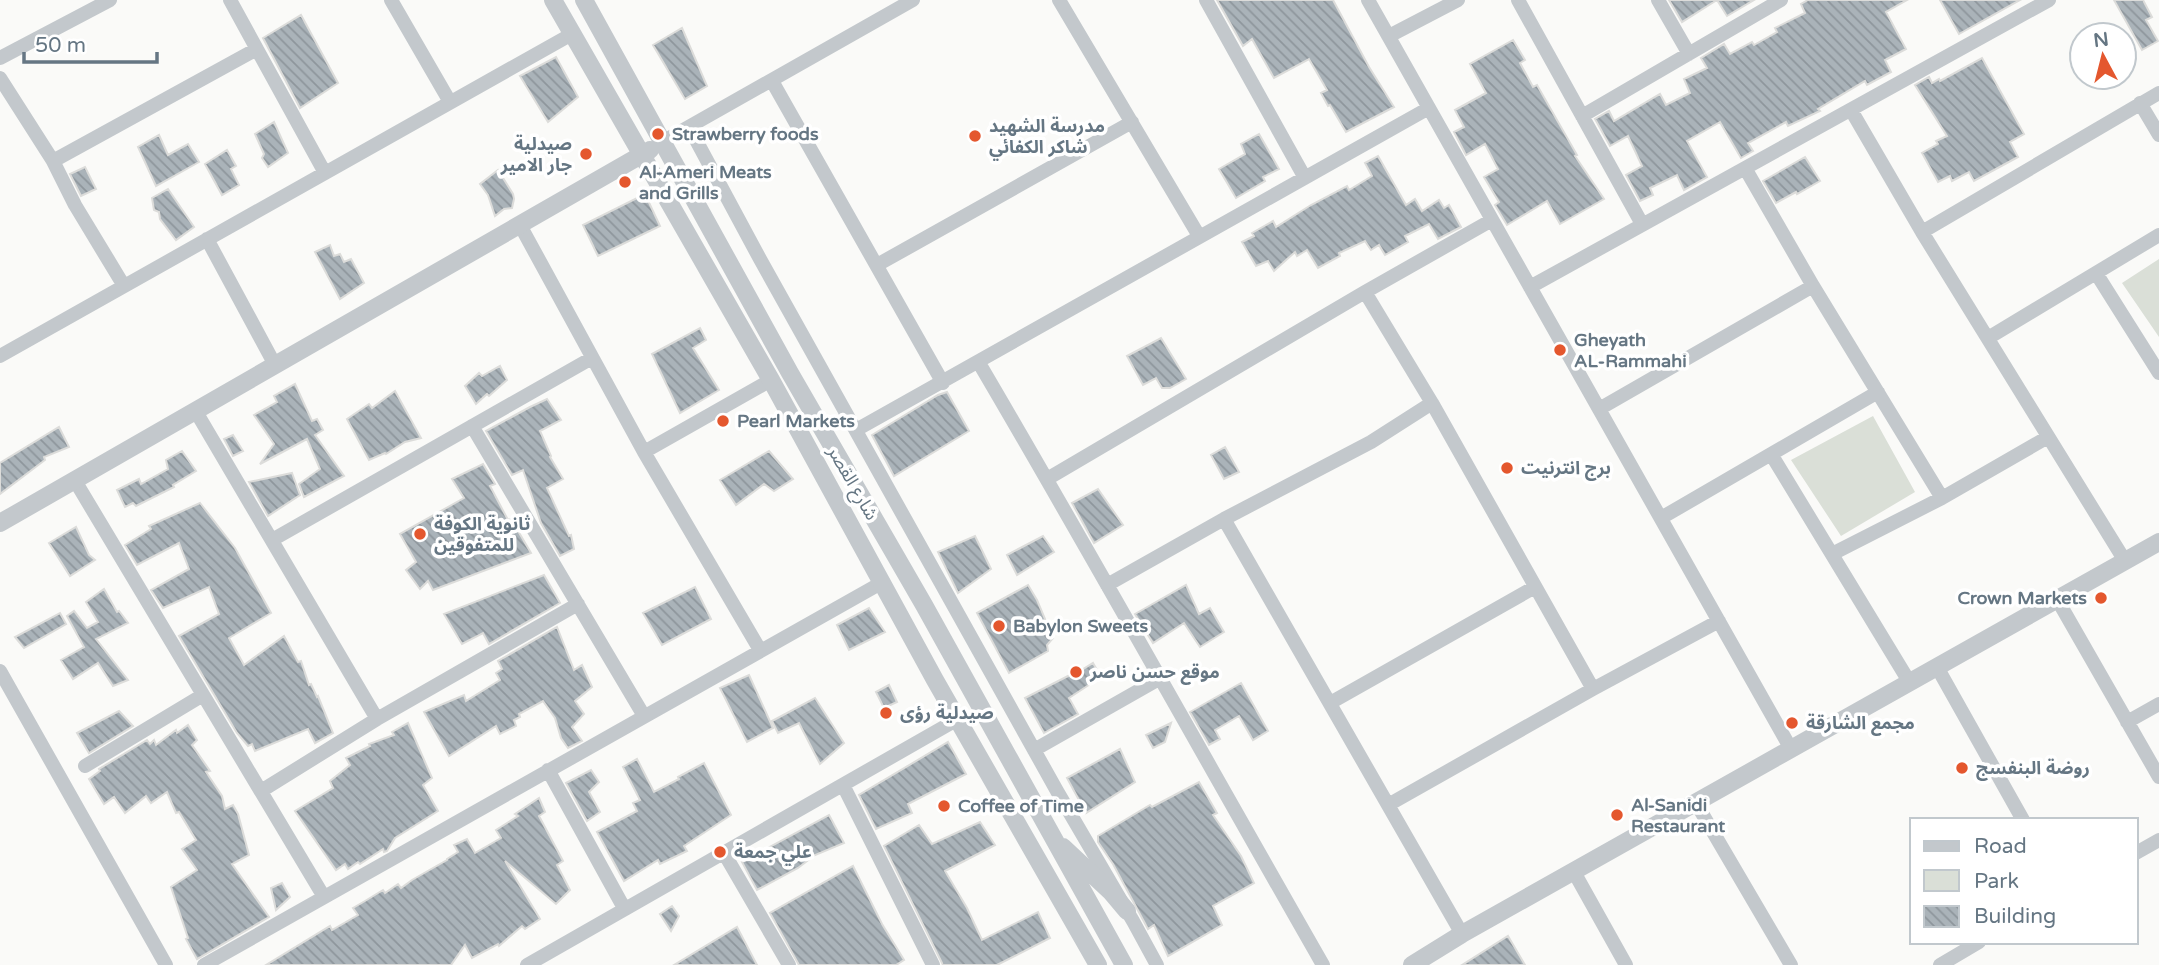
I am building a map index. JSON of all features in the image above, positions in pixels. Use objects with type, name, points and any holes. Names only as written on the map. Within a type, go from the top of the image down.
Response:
[{"type":"street","points":[[0,58],[110,0]]},
{"type":"street","points":[[230,0],[325,173]]},
{"type":"street","points":[[391,0],[450,102]]},
{"type":"street","name":"شارع القصر","points":[[553,0],[771,380],[935,680],[1098,965]]},
{"type":"street","points":[[0,523],[913,0]]},
{"type":"street","points":[[1059,0],[1199,236]]},
{"type":"street","points":[[1206,0],[1305,178]]},
{"type":"street","points":[[1368,0],[1791,749]]},
{"type":"street","points":[[1389,36],[1458,0]]},
{"type":"street","points":[[1518,0],[1642,224]]},
{"type":"street","points":[[1658,0],[1689,54]]},
{"type":"street","points":[[1582,116],[1781,0]]},
{"type":"street","points":[[1530,287],[2049,0]]},
{"type":"street","name":"شارع القصر","points":[[589,2],[662,142],[790,373],[959,668],[1049,835],[1124,965]]},
{"type":"street","points":[[2,351],[124,286],[572,34]]},
{"type":"street","points":[[53,161],[257,48]]},
{"type":"street","points":[[0,78],[53,161],[75,205],[124,286]]},
{"type":"street","points":[[772,81],[943,383]]},
{"type":"street","points":[[1922,232],[2159,93]]},
{"type":"street","points":[[2140,103],[2159,135]]},
{"type":"street","points":[[856,430],[1429,108]]},
{"type":"street","points":[[1851,110],[1922,232],[2125,561]]},
{"type":"street","points":[[877,265],[1132,122]]},
{"type":"street","points":[[689,127],[1034,750],[1157,965]]},
{"type":"street","points":[[1745,168],[1942,498]]},
{"type":"street","points":[[1047,479],[1364,292],[1492,220]]},
{"type":"street","points":[[520,225],[644,452],[760,650]]},
{"type":"street","points":[[1988,338],[2159,235]]},
{"type":"street","points":[[208,239],[275,365]]},
{"type":"street","points":[[2096,273],[2159,373]]},
{"type":"street","points":[[1599,409],[1813,286]]},
{"type":"street","points":[[1364,292],[1432,402],[1593,689]]},
{"type":"street","points":[[272,540],[592,358]]},
{"type":"street","points":[[979,363],[1108,585],[1322,965]]},
{"type":"street","points":[[644,452],[771,380]]},
{"type":"street","points":[[1661,518],[1878,392]]},
{"type":"street","points":[[1108,585],[1224,519],[1371,442],[1432,402]]},
{"type":"street","points":[[195,410],[377,719]]},
{"type":"street","points":[[472,426],[644,716]]},
{"type":"street","points":[[1832,555],[1942,498],[2048,437]]},
{"type":"street","points":[[1771,454],[1910,683]]},
{"type":"street","points":[[74,480],[324,897]]},
{"type":"street","points":[[1224,519],[1462,934]]},
{"type":"street","points":[[1412,965],[1462,934],[2159,542]]},
{"type":"street","points":[[204,965],[883,582]]},
{"type":"street","points":[[1330,703],[1535,587]]},
{"type":"street","points":[[2057,599],[2159,777]]},
{"type":"street","points":[[261,791],[377,719],[578,604]]},
{"type":"street","points":[[902,618],[917,618],[923,612],[924,606]]},
{"type":"street","points":[[1388,805],[1719,621]]},
{"type":"street","points":[[1937,667],[2022,818]]},
{"type":"street","points":[[935,680],[942,668],[959,668]]},
{"type":"street","points":[[0,671],[166,965]]},
{"type":"street","points":[[1034,750],[1159,679]]},
{"type":"street","points":[[85,766],[203,695]]},
{"type":"street","points":[[2127,722],[2159,704]]},
{"type":"street","points":[[527,965],[958,719]]},
{"type":"street","points":[[548,770],[624,908]]},
{"type":"street","points":[[843,785],[933,965]]},
{"type":"street","points":[[1696,803],[1791,965]]},
{"type":"street","points":[[1049,835],[1111,892],[1127,911]]},
{"type":"street","points":[[2138,852],[2159,840]]},
{"type":"street","points":[[724,853],[789,965]]},
{"type":"street","points":[[1574,872],[1626,965]]},
{"type":"street","points":[[1940,965],[1976,944]]},
{"type":"green space","points":[[2159,259],[2159,337],[2122,283]]},
{"type":"green space","points":[[1873,416],[1915,492],[1841,536],[1791,460]]},
{"type":"building","points":[[1217,0],[1333,0],[1394,107],[1346,132],[1321,93],[1327,90],[1309,59],[1274,78],[1252,39],[1243,46]]},
{"type":"building","points":[[1669,0],[1717,0],[1682,22]]},
{"type":"building","points":[[1717,0],[1754,0],[1727,16]]},
{"type":"building","points":[[1808,0],[1907,0],[1886,12],[1906,49],[1885,60],[1891,72],[1867,85],[1865,81],[1818,109],[1820,111],[1788,126],[1786,122],[1748,143],[1753,151],[1741,158],[1720,122],[1687,141],[1707,177],[1684,190],[1677,175],[1650,188],[1653,195],[1640,201],[1626,175],[1642,166],[1628,136],[1610,146],[1595,119],[1609,111],[1614,121],[1660,94],[1666,105],[1690,93],[1684,79],[1707,68],[1701,58],[1724,44],[1730,54],[1752,42],[1754,45],[1777,32],[1775,28],[1805,13],[1801,4]]},
{"type":"building","points":[[1940,0],[2020,0],[1959,34]]},
{"type":"building","points":[[2114,0],[2143,0],[2152,17],[2146,20],[2158,41],[2142,50],[2138,43],[2138,21],[2126,21]]},
{"type":"building","points":[[301,15],[338,83],[300,108],[263,38]]},
{"type":"building","points":[[682,28],[707,86],[685,99],[653,45]]},
{"type":"building","points":[[1513,40],[1525,60],[1520,63],[1533,87],[1537,85],[1577,155],[1575,156],[1604,199],[1560,224],[1547,201],[1507,225],[1495,205],[1499,202],[1484,177],[1498,169],[1485,144],[1466,155],[1454,132],[1464,127],[1455,110],[1486,93],[1470,64]]},
{"type":"building","points":[[556,57],[578,97],[548,122],[520,76]]},
{"type":"building","points":[[1982,58],[2024,134],[2010,142],[2018,157],[1974,181],[1969,172],[1952,181],[1950,176],[1938,182],[1922,153],[1947,136],[1915,85],[1929,77],[1932,83],[1939,79],[1940,81]]},
{"type":"building","points":[[274,122],[288,153],[268,167],[262,158],[264,154],[255,134]]},
{"type":"building","points":[[1259,134],[1279,169],[1263,177],[1265,181],[1236,198],[1219,169],[1245,154],[1241,144]]},
{"type":"building","points":[[159,135],[168,155],[188,144],[199,162],[156,186],[138,147]]},
{"type":"building","points":[[227,150],[236,166],[231,169],[239,185],[222,195],[205,164]]},
{"type":"building","points":[[1378,156],[1406,205],[1415,199],[1422,211],[1439,200],[1444,208],[1449,205],[1461,227],[1438,239],[1429,224],[1405,236],[1408,242],[1385,255],[1379,245],[1371,250],[1365,241],[1339,253],[1340,256],[1318,268],[1307,250],[1297,256],[1295,252],[1274,271],[1268,261],[1256,266],[1242,242],[1273,221],[1276,227],[1311,205],[1347,186],[1349,190],[1372,176],[1365,163]]},
{"type":"building","points":[[1805,157],[1820,181],[1776,203],[1763,181]]},
{"type":"building","points":[[85,167],[96,189],[81,196],[70,174]]},
{"type":"building","points":[[498,170],[514,199],[512,208],[504,209],[495,216],[488,195],[480,184]]},
{"type":"building","points":[[168,189],[194,227],[176,240],[160,219],[159,212],[154,210],[152,198]]},
{"type":"building","points":[[645,194],[660,226],[598,256],[583,225]]},
{"type":"building","points":[[330,245],[334,256],[340,254],[344,262],[351,259],[364,283],[340,299],[315,252]]},
{"type":"building","points":[[700,328],[706,340],[693,348],[719,390],[680,413],[652,354]]},
{"type":"building","points":[[1161,338],[1186,379],[1170,388],[1162,388],[1156,378],[1143,385],[1127,356]]},
{"type":"building","points":[[500,366],[507,380],[476,404],[465,386],[479,373],[482,376]]},
{"type":"building","points":[[295,384],[312,421],[317,419],[323,430],[315,435],[344,476],[304,497],[299,484],[320,469],[307,439],[260,464],[274,444],[254,415],[277,402],[274,396]]},
{"type":"building","points":[[395,391],[421,438],[405,442],[386,454],[369,460],[347,419],[369,404],[372,408]]},
{"type":"building","points":[[947,392],[969,431],[894,476],[872,435]]},
{"type":"building","points":[[547,399],[561,420],[540,431],[550,457],[563,479],[547,488],[569,536],[571,535],[574,549],[560,556],[541,523],[523,470],[512,475],[486,431]]},
{"type":"building","points":[[59,427],[69,447],[44,457],[45,460],[0,494],[0,463]]},
{"type":"building","points":[[233,435],[243,451],[233,456],[224,439]]},
{"type":"building","points":[[1225,447],[1239,472],[1224,479],[1211,455]]},
{"type":"building","points":[[182,451],[196,471],[173,485],[174,487],[136,506],[133,503],[125,507],[117,490],[139,479],[141,484],[168,469],[166,460]]},
{"type":"building","points":[[769,451],[793,479],[774,491],[764,484],[736,505],[720,480]]},
{"type":"building","points":[[483,464],[495,484],[490,486],[508,520],[511,519],[531,553],[433,590],[428,581],[420,589],[406,570],[416,562],[400,534],[464,498],[452,479]]},
{"type":"building","points":[[292,473],[300,495],[268,516],[249,482]]},
{"type":"building","points":[[1098,489],[1123,525],[1094,543],[1072,503]]},
{"type":"building","points":[[200,503],[235,548],[271,613],[229,638],[244,665],[284,636],[298,662],[301,661],[309,685],[311,684],[318,696],[333,733],[315,743],[308,729],[255,751],[252,744],[248,746],[237,733],[179,636],[219,614],[209,587],[163,608],[151,590],[189,569],[179,543],[137,565],[125,545],[151,529],[149,526]]},
{"type":"building","points":[[76,527],[89,555],[95,560],[70,576],[49,543]]},
{"type":"building","points":[[975,536],[991,569],[958,593],[938,552]]},
{"type":"building","points":[[1043,536],[1054,552],[1017,575],[1007,555]]},
{"type":"building","points":[[544,575],[560,603],[489,644],[483,633],[462,644],[444,614]]},
{"type":"building","points":[[1028,585],[1053,638],[1047,645],[1048,651],[1009,673],[977,613]]},
{"type":"building","points":[[1186,585],[1199,614],[1210,608],[1224,632],[1200,647],[1184,623],[1153,643],[1135,614]]},
{"type":"building","points":[[695,587],[711,619],[662,645],[643,613]]},
{"type":"building","points":[[104,589],[117,612],[119,611],[128,623],[96,639],[128,680],[113,686],[98,663],[73,679],[61,660],[84,647],[67,616],[74,611],[87,628],[98,622],[86,602]]},
{"type":"building","points":[[869,608],[885,632],[849,650],[837,625]]},
{"type":"building","points":[[60,613],[66,624],[24,648],[15,637]]},
{"type":"building","points":[[557,627],[574,670],[582,665],[592,687],[575,701],[584,714],[572,727],[582,741],[568,748],[561,738],[555,718],[543,701],[519,714],[520,717],[514,720],[516,726],[500,734],[496,726],[449,756],[424,712],[464,695],[466,701],[500,680],[496,673],[502,669],[498,661]]},
{"type":"building","points":[[1093,663],[1101,677],[1069,698],[1078,714],[1044,733],[1025,698]]},
{"type":"building","points":[[749,675],[773,728],[747,742],[720,688]]},
{"type":"building","points":[[1241,683],[1268,731],[1253,740],[1239,716],[1215,730],[1220,739],[1209,745],[1190,712]]},
{"type":"building","points":[[889,685],[897,702],[884,708],[876,692]]},
{"type":"building","points":[[815,698],[844,743],[820,764],[799,723],[778,733],[772,721]]},
{"type":"building","points":[[119,711],[133,726],[89,753],[77,733]]},
{"type":"building","points":[[408,723],[432,778],[423,785],[438,811],[395,838],[387,851],[384,852],[383,849],[360,864],[358,862],[348,869],[345,864],[336,870],[295,811],[333,788],[330,781],[350,765],[346,758],[370,746],[369,744],[394,735],[392,732]]},
{"type":"building","points":[[1171,723],[1165,742],[1153,748],[1146,735]]},
{"type":"building","points":[[188,725],[197,740],[192,745],[210,771],[206,772],[222,796],[225,809],[233,805],[238,814],[249,855],[232,864],[269,917],[197,959],[186,939],[188,938],[171,887],[197,870],[182,849],[196,840],[179,812],[176,813],[167,792],[151,803],[146,796],[125,813],[114,797],[104,804],[89,779],[100,771],[99,769],[147,740],[150,744],[154,740],[156,745],[176,730],[177,733]]},
{"type":"building","points":[[948,742],[966,774],[908,804],[912,813],[876,829],[859,795]]},
{"type":"building","points":[[1120,749],[1135,782],[1086,813],[1067,778]]},
{"type":"building","points":[[637,759],[654,792],[704,763],[731,815],[684,846],[687,851],[660,864],[658,860],[624,881],[597,832],[637,811],[633,803],[640,800],[623,767]]},
{"type":"building","points":[[591,770],[599,782],[589,792],[600,812],[587,821],[566,783]]},
{"type":"building","points":[[1199,782],[1217,813],[1213,815],[1241,856],[1254,883],[1213,906],[1222,925],[1168,956],[1154,925],[1148,929],[1098,842],[1098,836],[1150,805],[1152,807]]},
{"type":"building","points":[[539,798],[545,812],[539,816],[563,861],[557,865],[570,890],[556,904],[505,861],[540,919],[525,929],[522,926],[499,946],[498,944],[472,958],[465,945],[451,965],[266,965],[330,926],[332,930],[358,915],[353,908],[383,890],[385,893],[398,884],[401,888],[447,860],[458,852],[454,845],[467,839],[475,853],[501,838],[496,830]]},
{"type":"building","points":[[829,815],[844,843],[815,855],[798,868],[757,890],[742,862]]},
{"type":"building","points":[[980,822],[995,845],[945,871],[982,940],[1038,912],[1050,938],[997,965],[943,965],[884,846],[919,825],[932,844]]},
{"type":"building","points":[[853,866],[882,924],[904,960],[896,965],[799,965],[770,913]]},
{"type":"building","points":[[282,883],[290,897],[276,910],[271,888]]},
{"type":"building","points":[[672,906],[679,916],[671,931],[660,914]]},
{"type":"building","points":[[737,927],[757,965],[674,965]]},
{"type":"building","points":[[1508,936],[1525,965],[1462,965]]},
{"type":"place","name":"Strawberry foods","points":[[658,134]]},
{"type":"place","name":"مدرسة الشهيد شاكر الكفائي","points":[[975,136]]},
{"type":"place","name":"صيدلية جار الامير","points":[[586,154]]},
{"type":"place","name":"Al-Ameri Meats and Grills","points":[[625,182]]},
{"type":"place","name":"Gheyath AL-Rammahi","points":[[1560,350]]},
{"type":"place","name":"Pearl Markets","points":[[723,421]]},
{"type":"place","name":"برج انترنيت","points":[[1507,468]]},
{"type":"place","name":"ثانوية الكوفة للمتفوقين","points":[[420,534]]},
{"type":"place","name":"Crown Markets","points":[[2101,598]]},
{"type":"place","name":"Babylon Sweets","points":[[999,626]]},
{"type":"place","name":"موقع حسن ناصر","points":[[1076,672]]},
{"type":"place","name":"صيدلية رؤى","points":[[886,713]]},
{"type":"place","name":"مجمع الشارقة","points":[[1792,723]]},
{"type":"place","name":"روضة البنفسج","points":[[1962,768]]},
{"type":"place","name":"Coffee of Time","points":[[944,806]]},
{"type":"place","name":"Al-Sanidi Restaurant","points":[[1617,815]]},
{"type":"place","name":"علي جمعة","points":[[720,852]]}]
